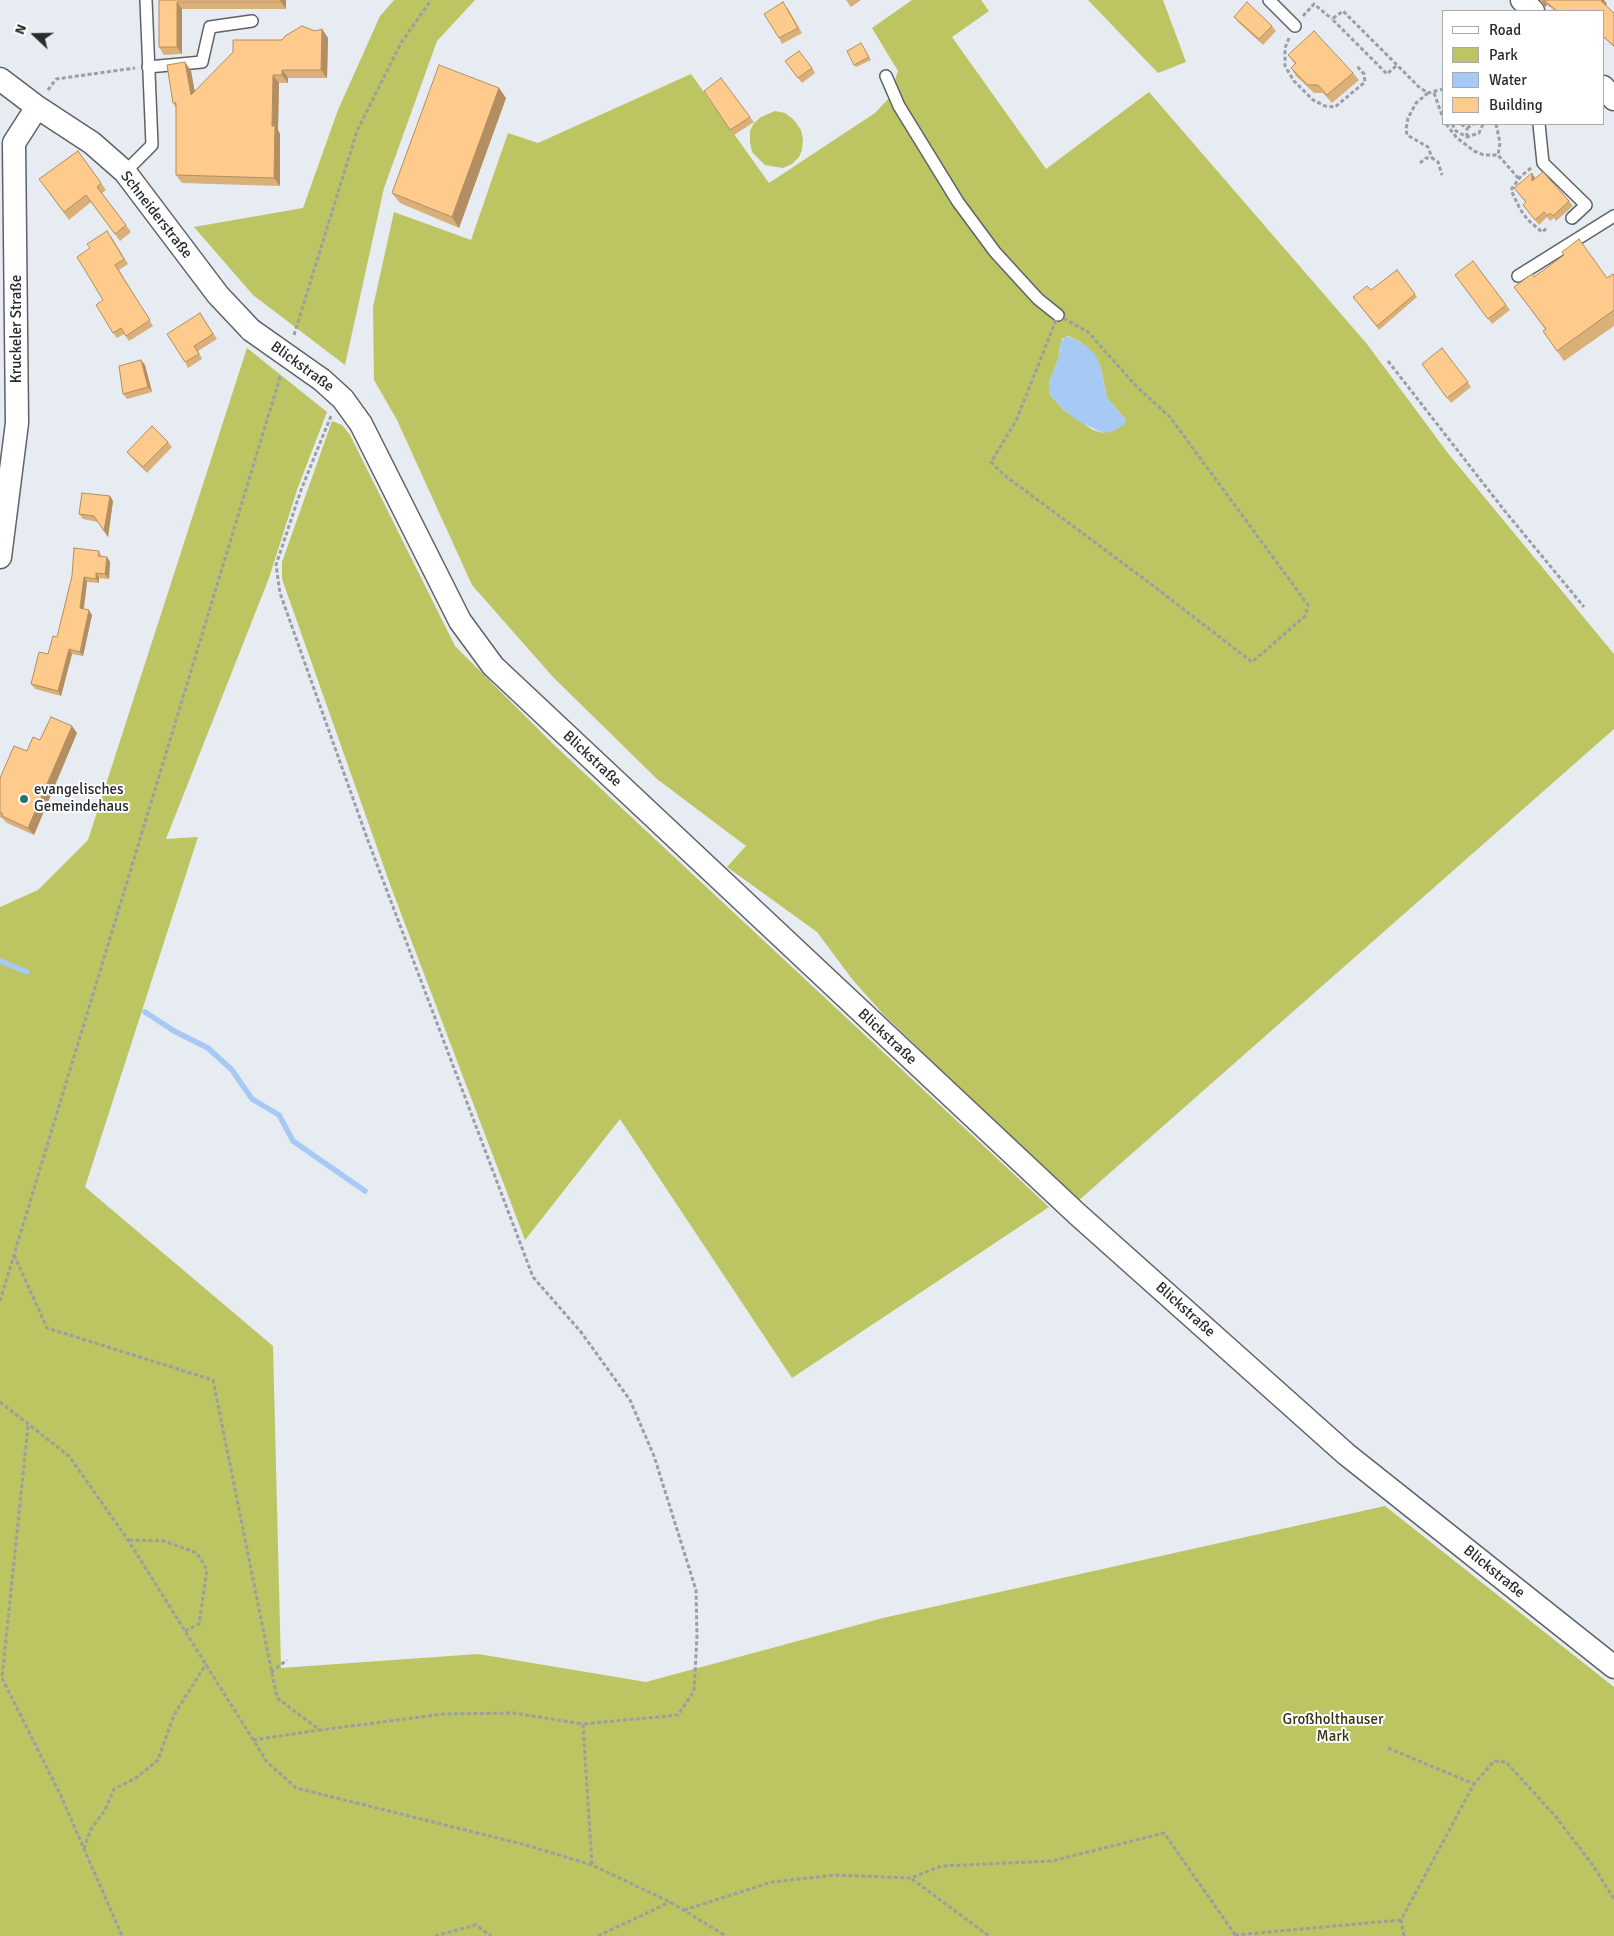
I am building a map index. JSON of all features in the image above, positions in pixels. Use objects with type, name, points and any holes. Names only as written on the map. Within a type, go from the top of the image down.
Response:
[{"type":"street","points":[[1522,0],[1532,10]]},
{"type":"street","name":"Schneiderstraße","points":[[0,79],[37,107],[92,143],[125,172],[218,295],[251,330]]},
{"type":"street","points":[[1604,88],[1614,99]]},
{"type":"street","name":"Kruckeler Straße","points":[[0,557],[17,423],[14,143],[37,107]]},
{"type":"street","name":"Blickstraße","points":[[251,330],[322,380],[343,399],[361,424],[376,450],[460,621],[493,666],[1083,1219],[1346,1454],[1614,1667]]},
{"type":"lane","points":[[125,172],[152,145],[146,0]]},
{"type":"lane","points":[[1269,0],[1295,26]]},
{"type":"lane","points":[[148,67],[202,62],[210,27],[252,20]]},
{"type":"lane","points":[[886,76],[899,106],[958,202],[995,252],[1038,299],[1058,315]]},
{"type":"lane","points":[[1539,125],[1543,163],[1586,205],[1572,218]]},
{"type":"lane","points":[[1518,276],[1614,216]]},
{"type":"path","points":[[293,337],[357,131],[400,42],[431,0]]},
{"type":"path","points":[[1357,66],[1364,74],[1365,82],[1335,108],[1325,106],[1313,100],[1294,81],[1285,66],[1285,48],[1295,26],[1314,4],[1332,19],[1387,74],[1396,66]]},
{"type":"path","points":[[1332,19],[1343,11],[1396,66],[1428,93]]},
{"type":"path","points":[[37,107],[56,78],[148,67]]},
{"type":"path","points":[[1432,158],[1428,148],[1407,135],[1406,129],[1408,118],[1416,103],[1428,93],[1442,89]]},
{"type":"path","points":[[1434,92],[1442,115]]},
{"type":"path","points":[[1447,125],[1479,153],[1498,155],[1519,179]]},
{"type":"path","points":[[1452,125],[1454,132]]},
{"type":"path","points":[[1462,125],[1467,128]]},
{"type":"path","points":[[1467,128],[1472,125]]},
{"type":"path","points":[[1454,132],[1467,136],[1478,133],[1483,125]]},
{"type":"path","points":[[1496,125],[1500,143],[1498,155]]},
{"type":"path","points":[[1467,128],[1467,136]]},
{"type":"path","points":[[1420,163],[1426,158],[1432,158],[1438,162],[1442,175]]},
{"type":"path","points":[[1543,163],[1530,169],[1511,190],[1520,209],[1534,227],[1542,232],[1547,228]]},
{"type":"path","points":[[1058,315],[1088,332],[1138,388],[1170,417],[1308,604],[1305,616],[1252,662],[1004,475],[991,462],[1016,422],[1058,315]]},
{"type":"path","points":[[1388,361],[1504,510],[1584,607]]},
{"type":"path","points":[[0,1301],[2,1288],[14,1255],[284,365]]},
{"type":"path","points":[[253,1740],[454,1714],[514,1713],[583,1724],[678,1714],[694,1691],[697,1636],[696,1590],[654,1456],[630,1400],[581,1332],[533,1277],[367,838],[280,593],[276,565],[308,472],[330,418],[343,399]]},
{"type":"path","points":[[14,1255],[47,1328],[213,1380],[277,1698],[320,1730]]},
{"type":"path","points":[[0,1402],[28,1426],[69,1456],[128,1540],[267,1762],[296,1788],[526,1845],[592,1865],[670,1902],[726,1936]]},
{"type":"path","points":[[28,1426],[2,1678],[61,1796],[122,1936]]},
{"type":"path","points":[[128,1540],[164,1541],[197,1553],[207,1570],[199,1624],[185,1631]]},
{"type":"path","points":[[271,1672],[287,1660]]},
{"type":"path","points":[[84,1849],[91,1829],[105,1810],[114,1789],[136,1778],[158,1760],[174,1715],[206,1664]]},
{"type":"path","points":[[583,1724],[592,1865]]},
{"type":"path","points":[[1388,1748],[1474,1784]]},
{"type":"path","points":[[1404,1936],[1401,1920],[1474,1784],[1494,1761],[1506,1762],[1556,1817],[1592,1864],[1614,1899]]},
{"type":"path","points":[[683,1910],[772,1882],[835,1875],[912,1878],[941,1866],[1052,1861],[1164,1833],[1235,1935],[1401,1920]]},
{"type":"path","points":[[912,1878],[989,1936]]},
{"type":"path","points":[[598,1936],[670,1902]]},
{"type":"path","points":[[435,1936],[476,1924],[491,1936]]},
{"type":"green space","points":[[394,0],[475,0],[437,41],[384,188],[345,365],[253,295],[194,227],[303,208],[338,110],[380,16]]},
{"type":"green space","points":[[912,0],[981,0],[989,11],[952,37],[1046,169],[1149,92],[1367,344],[1447,452],[1614,654],[1614,729],[1078,1201],[884,1015],[852,979],[817,932],[727,867],[746,846],[657,779],[553,677],[472,585],[397,420],[374,380],[373,307],[394,212],[471,240],[508,133],[538,143],[691,74],[769,183],[875,113],[889,98],[898,71],[872,28]],"holes":[[[1068,336],[1081,342],[1100,365],[1107,398],[1126,420],[1103,433],[1093,430],[1065,411],[1049,394],[1049,382],[1058,360],[1062,339]]]},
{"type":"green space","points":[[1088,0],[1163,0],[1186,62],[1158,73]]},
{"type":"green space","points":[[775,111],[785,113],[793,119],[801,130],[803,139],[799,157],[792,164],[783,168],[765,165],[752,152],[750,142],[750,131],[754,123],[761,117]]},
{"type":"green space","name":"Großholthauser Mark","points":[[247,348],[327,412],[297,490],[269,578],[166,839],[198,837],[85,1187],[273,1346],[281,1668],[478,1654],[646,1682],[883,1618],[1385,1506],[1614,1687],[1614,1936],[0,1936],[0,907],[38,890],[88,840]]},
{"type":"green space","points":[[332,421],[342,425],[350,435],[455,646],[551,742],[1049,1207],[792,1378],[620,1119],[525,1240],[391,887],[282,579],[282,562]]},
{"type":"water","points":[[1066,336],[1081,342],[1095,354],[1100,365],[1107,398],[1126,420],[1125,424],[1112,432],[1103,433],[1080,422],[1065,411],[1049,394],[1049,382],[1058,360],[1061,342]]},
{"type":"building","points":[[159,0],[281,0],[281,2],[177,2],[177,47],[159,47]]},
{"type":"building","points":[[1544,0],[1602,0],[1614,13],[1614,46],[1604,37],[1604,10],[1556,10]]},
{"type":"building","points":[[783,2],[798,28],[779,38],[764,14]]},
{"type":"building","points":[[1247,2],[1272,26],[1259,39],[1234,17]]},
{"type":"building","points":[[302,26],[315,31],[322,29],[321,70],[282,70],[282,75],[273,75],[272,126],[275,126],[274,178],[176,175],[176,103],[173,103],[167,65],[185,62],[191,95],[233,52],[233,40],[282,40],[285,36]]},
{"type":"building","points":[[1314,31],[1353,73],[1327,95],[1318,85],[1308,85],[1291,68],[1296,63],[1288,55]]},
{"type":"building","points":[[861,43],[869,57],[854,65],[847,51]]},
{"type":"building","points":[[799,51],[812,68],[798,78],[785,61]]},
{"type":"building","points":[[439,65],[499,88],[452,217],[392,193]]},
{"type":"building","points":[[721,78],[750,117],[730,130],[704,91]]},
{"type":"building","points":[[78,151],[101,183],[97,187],[126,225],[115,234],[86,195],[64,212],[39,179]]},
{"type":"building","points":[[1543,172],[1569,201],[1553,216],[1550,213],[1547,216],[1544,212],[1535,220],[1523,205],[1526,202],[1514,188],[1532,173],[1532,181]]},
{"type":"building","points":[[107,231],[124,259],[115,265],[150,320],[126,336],[121,328],[113,333],[96,305],[103,300],[77,257],[90,248],[87,244]]},
{"type":"building","points":[[1579,239],[1607,278],[1614,275],[1614,310],[1557,351],[1543,331],[1546,329],[1514,287],[1532,274],[1534,277],[1564,255],[1562,252]]},
{"type":"building","points":[[1473,261],[1506,305],[1488,319],[1455,275]]},
{"type":"building","points":[[1397,270],[1415,294],[1377,326],[1353,297],[1367,286],[1371,290]]},
{"type":"building","points":[[200,313],[213,334],[194,346],[199,354],[185,362],[167,334]]},
{"type":"building","points":[[1442,348],[1468,382],[1447,398],[1422,364]]},
{"type":"building","points":[[141,360],[148,387],[123,394],[119,366]]},
{"type":"building","points":[[152,426],[168,442],[143,467],[127,452]]},
{"type":"building","points":[[82,493],[110,496],[104,531],[94,516],[79,514]]},
{"type":"building","points":[[74,548],[99,551],[98,556],[107,557],[105,574],[96,573],[96,579],[84,577],[80,608],[89,610],[80,652],[69,649],[58,691],[31,684],[39,652],[48,654],[53,636],[57,637],[72,576]]},
{"type":"building","name":"evangelisches Gemeindehaus","points":[[51,717],[72,726],[28,828],[2,816],[3,814],[0,812],[0,778],[14,746],[27,751],[33,737],[40,740]]},
{"type":"waterway","points":[[0,961],[27,972]]},
{"type":"waterway","points":[[145,1012],[174,1031],[208,1048],[232,1070],[252,1099],[279,1115],[293,1141],[365,1191]]},
{"type":"place","name":"evangelisches Gemeindehaus","points":[[24,799]]}]
